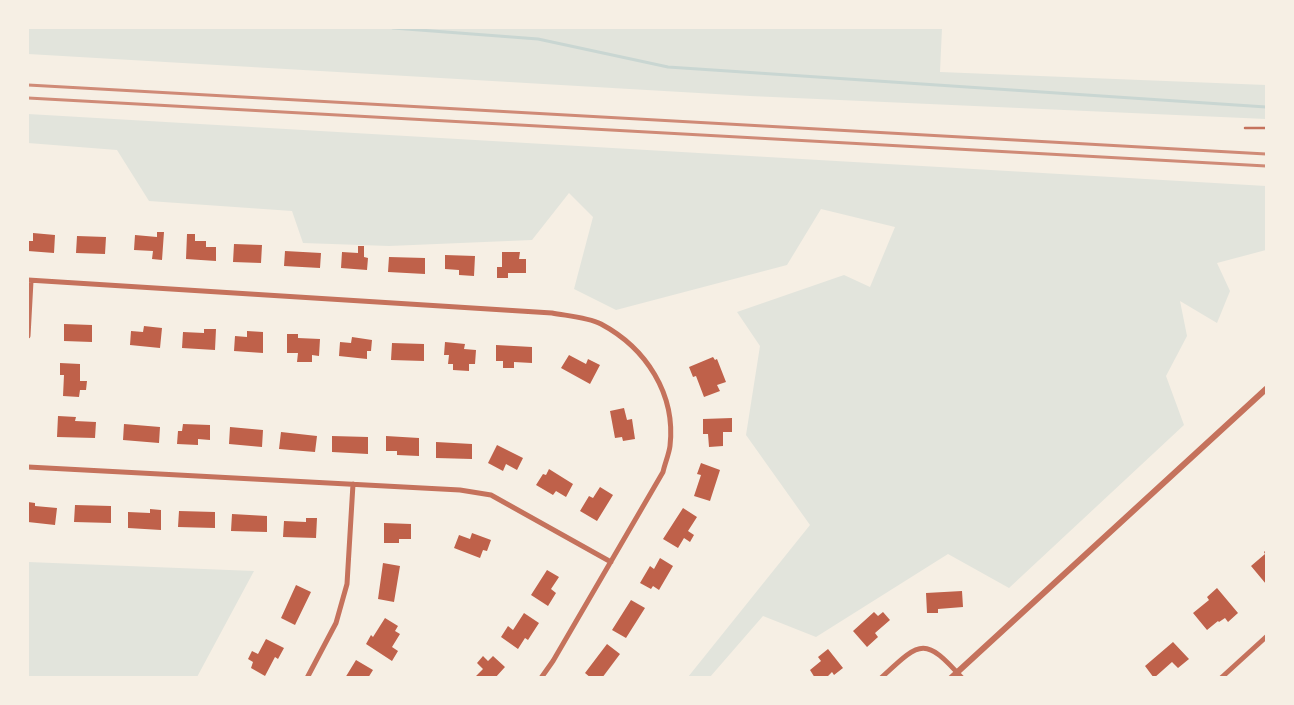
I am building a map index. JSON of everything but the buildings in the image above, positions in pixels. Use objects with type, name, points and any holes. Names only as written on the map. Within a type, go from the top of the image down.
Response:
[{"type":"street","points":[[28,336],[29,280],[552,313],[599,324],[622,338],[643,358],[658,377],[665,396],[670,422],[670,446],[663,472],[554,662],[541,678]]},
{"type":"street","points":[[952,678],[959,675],[1266,388]]},
{"type":"street","points":[[28,467],[460,490],[491,495],[611,562]]},
{"type":"street","points":[[307,678],[336,623],[347,584],[353,484]]},
{"type":"street","points":[[1221,678],[1266,637]]},
{"type":"street","points":[[881,678],[908,653],[915,649],[923,648],[933,650],[942,656],[959,675]]},
{"type":"lane","points":[[1245,128],[1266,128]]},
{"type":"shaded area","points":[[28,28],[942,28],[940,72],[1266,85],[1266,119],[750,96],[28,54]]},
{"type":"shaded area","points":[[28,114],[1266,186],[1266,250],[1217,263],[1230,291],[1217,323],[1180,301],[1187,336],[1166,376],[1184,425],[1009,588],[948,554],[816,637],[763,616],[710,677],[688,677],[810,525],[746,435],[760,346],[737,312],[844,275],[870,287],[895,227],[821,209],[787,265],[616,310],[574,289],[593,217],[569,193],[532,240],[389,246],[303,243],[292,211],[149,201],[117,150],[28,143]]},
{"type":"shaded area","points":[[28,562],[254,571],[197,677],[28,678]]},
{"type":"waterway","points":[[393,28],[538,39],[668,67],[1266,107]]},
{"type":"railway","points":[[28,85],[1266,154]]},
{"type":"railway","points":[[28,98],[1266,166]]}]
